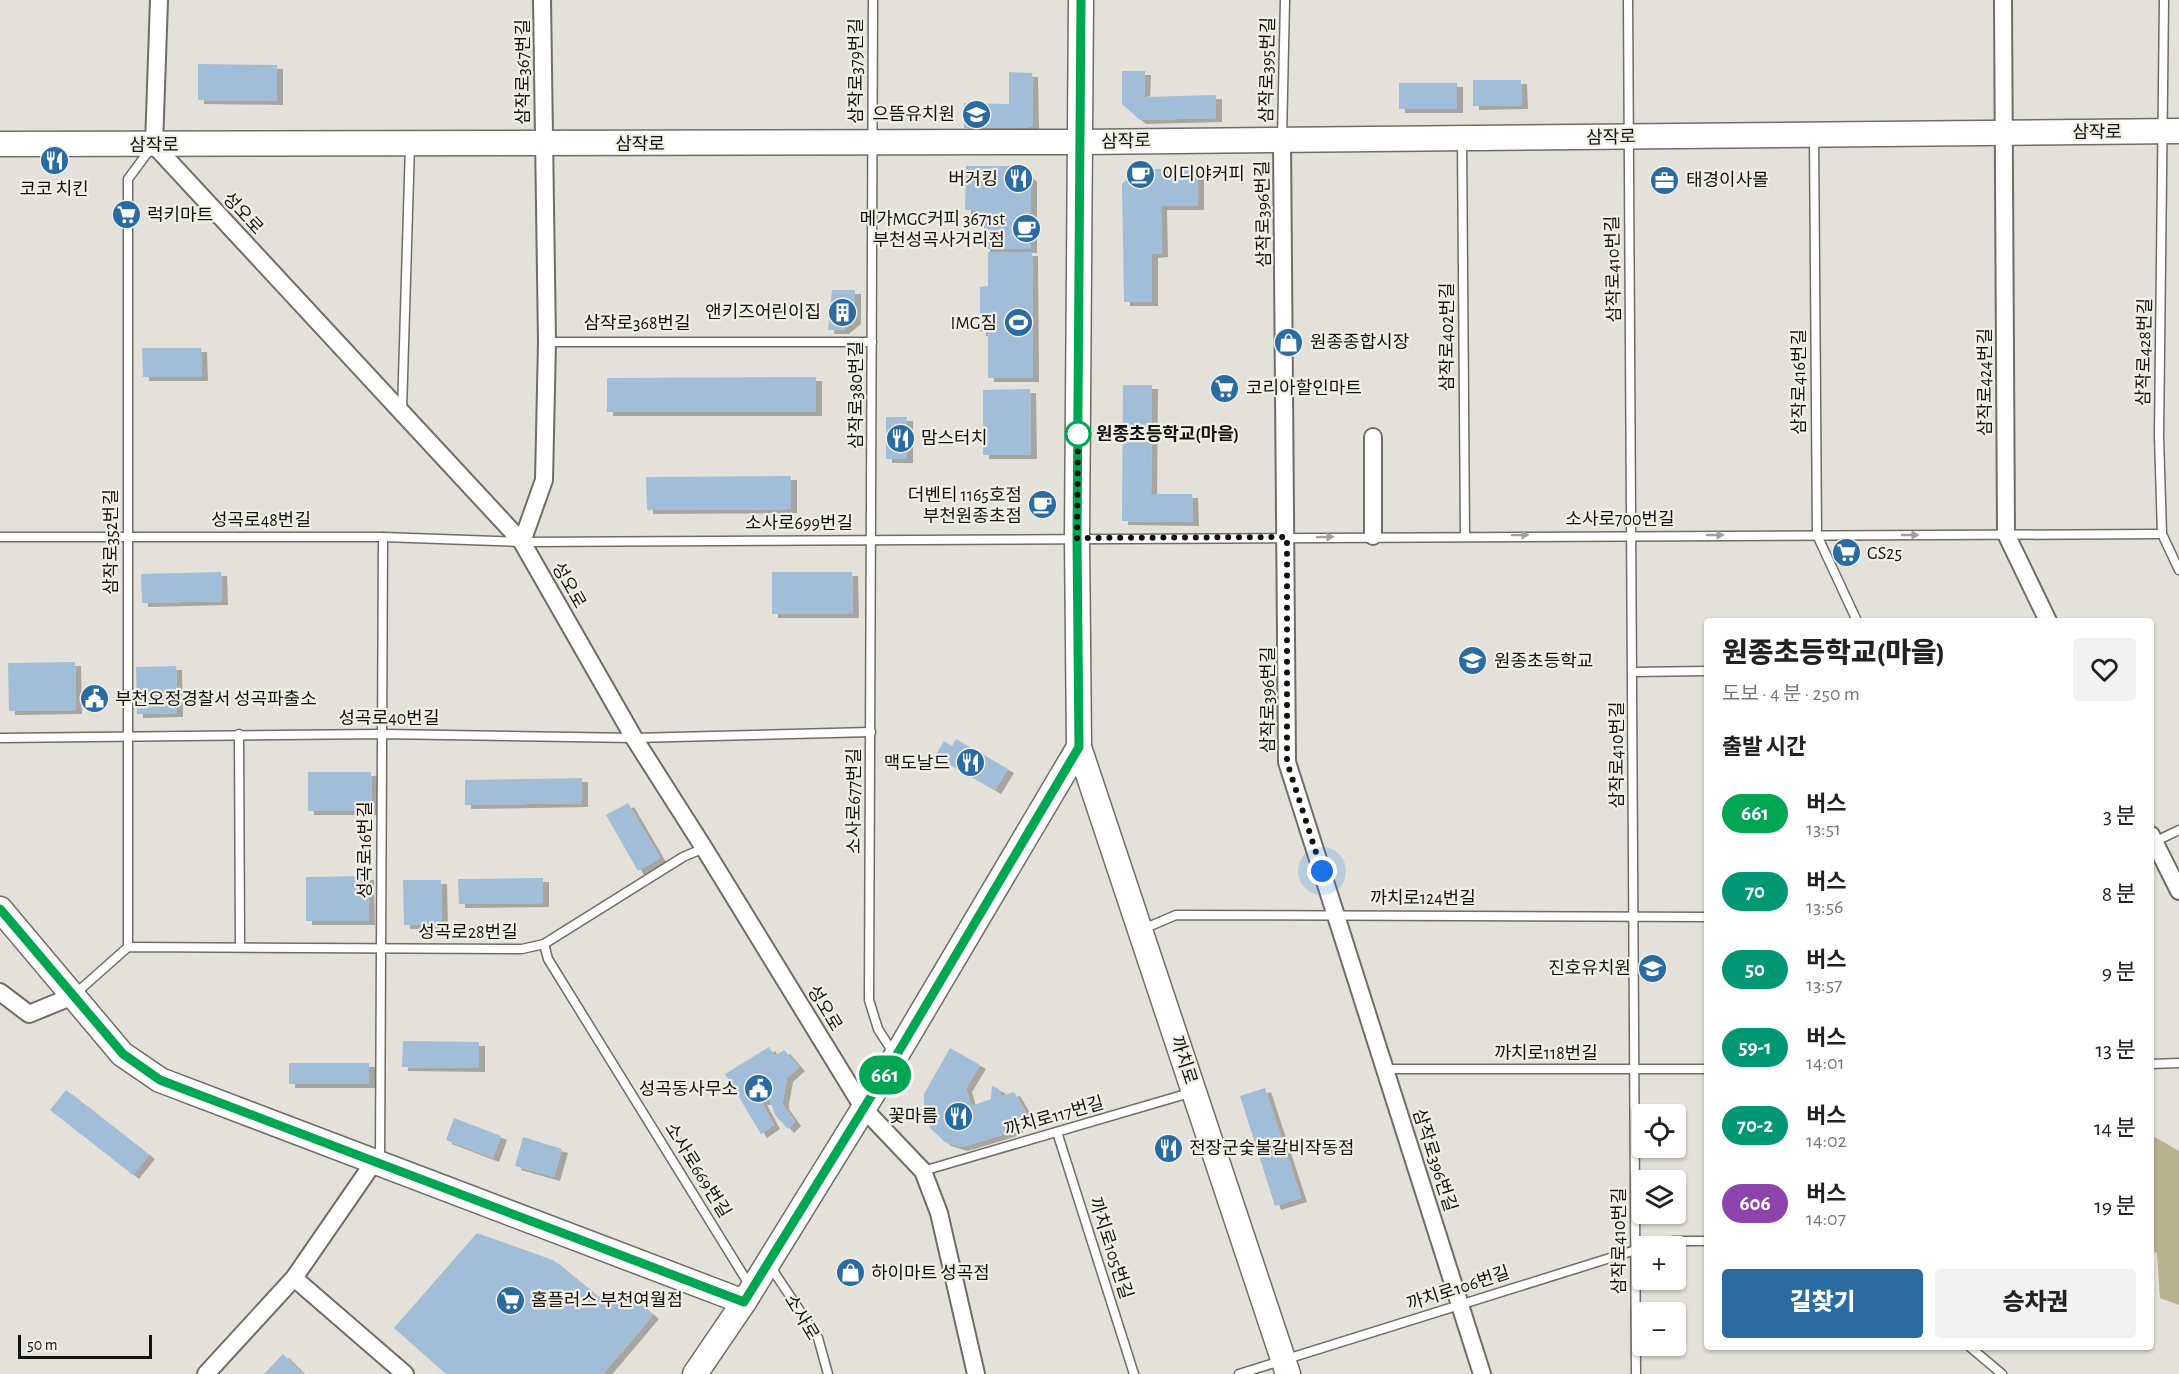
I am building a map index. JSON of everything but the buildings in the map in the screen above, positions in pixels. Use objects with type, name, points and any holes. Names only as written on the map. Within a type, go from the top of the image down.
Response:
[{"type":"street","points":[[154,145],[159,0]]},
{"type":"street","name":"삼작로367번길","points":[[542,0],[542,144]]},
{"type":"street","points":[[695,1374],[748,1296],[864,1109],[1079,747],[1077,538],[1081,0]]},
{"type":"street","name":"삼작로424번길","points":[[2003,0],[2006,534],[2047,618]]},
{"type":"street","name":"삼작로","points":[[0,144],[1080,142],[2171,131]]},
{"type":"street","name":"삼작로396번길","points":[[1282,140],[1287,537],[1287,762],[1482,1374]]},
{"type":"street","points":[[522,542],[544,480],[547,342],[542,144]]},
{"type":"street","name":"성오로","points":[[154,145],[522,542],[634,738],[705,848],[864,1109],[923,1172],[939,1213],[976,1374]]},
{"type":"street","points":[[1373,437],[1373,537]]},
{"type":"street","name":"까치로","points":[[1079,747],[1286,1367]]},
{"type":"street","points":[[2154,844],[2179,891]]},
{"type":"street","points":[[0,909],[123,1054],[160,1080],[377,1163],[748,1296]]},
{"type":"street","points":[[0,992],[28,1014],[73,996]]},
{"type":"street","points":[[206,1374],[294,1278],[377,1163]]},
{"type":"street","points":[[294,1278],[405,1374]]},
{"type":"lane","name":"삼작로379번길","points":[[873,0],[873,143]]},
{"type":"lane","name":"삼작로395번길","points":[[1282,140],[1285,0]]},
{"type":"lane","name":"삼작로410번길","points":[[1628,0],[1635,1069],[1639,1236]]},
{"type":"lane","name":"삼작로428번길","points":[[2164,0],[2171,131],[2159,436],[2162,534],[2179,570]]},
{"type":"lane","name":"삼작로416번길","points":[[1814,135],[1817,535],[1856,618]]},
{"type":"lane","name":"삼작로402번길","points":[[1462,138],[1465,536]]},
{"type":"lane","name":"삼작로380번길","points":[[872,538],[873,143]]},
{"type":"lane","points":[[402,414],[410,144]]},
{"type":"lane","name":"삼작로352번길","points":[[128,947],[128,179],[154,145]]},
{"type":"lane","name":"삼작로368번길","points":[[547,342],[872,342]]},
{"type":"lane","name":"소사로700번길","points":[[1077,538],[2162,534]]},
{"type":"lane","name":"성곡로48번길","points":[[0,537],[382,537],[522,542]]},
{"type":"lane","name":"성곡로16번길","points":[[377,1163],[381,948],[382,537]]},
{"type":"lane","name":"소사로677번길","points":[[872,538],[869,1000],[878,1029],[896,1056]]},
{"type":"lane","name":"소사로699번길","points":[[522,542],[1077,538]]},
{"type":"lane","points":[[1633,672],[1704,671]]},
{"type":"lane","points":[[634,738],[871,732]]},
{"type":"lane","points":[[239,734],[240,947]]},
{"type":"lane","name":"성곡로40번길","points":[[0,738],[382,734],[634,738]]},
{"type":"lane","points":[[2154,839],[2179,830]]},
{"type":"lane","name":"성곡로28번길","points":[[128,947],[522,949],[544,944],[683,857],[705,848]]},
{"type":"lane","name":"까치로124번길","points":[[1141,930],[1176,915],[1704,917]]},
{"type":"lane","name":"소사로669번길","points":[[544,944],[549,959],[748,1296]]},
{"type":"lane","points":[[73,996],[128,947]]},
{"type":"lane","points":[[2154,1064],[2179,1063]]},
{"type":"lane","name":"까치로118번길","points":[[1385,1069],[1704,1068]]},
{"type":"lane","name":"까치로117번길","points":[[923,1172],[1194,1092]]},
{"type":"lane","name":"까치로105번길","points":[[1057,1132],[1134,1374]]},
{"type":"lane","points":[[1686,1241],[1704,1241]]},
{"type":"lane","name":"까치로106번길","points":[[1286,1367],[1460,1305],[1632,1250]]},
{"type":"lane","name":"소사로","points":[[768,1263],[818,1338],[828,1374]]},
{"type":"lane","name":"삼작로410번길","points":[[1636,1374],[1638,1290]]},
{"type":"lane","points":[[1974,1350],[2002,1374]]},
{"type":"lane","points":[[1239,1374],[1286,1367]]},
{"type":"shaded area","points":[[2154,1137],[2179,1151],[2179,1305],[2160,1298],[2157,1253],[2154,1252]]},
{"type":"bus line","name":"661","points":[[0,909],[123,1054],[160,1080],[744,1302],[896,1056],[1079,747],[1077,538],[1081,0]]},
{"type":"place","name":"으뜸유치원","points":[[976,114]]},
{"type":"place","name":"코코 치킨","points":[[54,160]]},
{"type":"place","name":"이디야커피","points":[[1141,174]]},
{"type":"place","name":"버거킹","points":[[1019,179]]},
{"type":"place","name":"태경이사몰","points":[[1665,180]]},
{"type":"place","name":"럭키마트","points":[[126,215]]},
{"type":"place","name":"메가MGC커피 3671st 부천성곡사거리점","points":[[1026,229]]},
{"type":"place","name":"앤키즈어린이집","points":[[842,312]]},
{"type":"place","name":"IMG짐","points":[[1018,323]]},
{"type":"place","name":"원종종합시장","points":[[1289,342]]},
{"type":"place","name":"코리아할인마트","points":[[1225,388]]},
{"type":"place","name":"원종초등학교(마을)","points":[[1078,434]]},
{"type":"place","name":"맘스터치","points":[[900,438]]},
{"type":"place","name":"더벤티 1165호점 부천원종초점","points":[[1043,505]]},
{"type":"place","name":"GS25","points":[[1846,553]]},
{"type":"place","name":"원종초등학교","points":[[1473,661]]},
{"type":"place","name":"부천오정경찰서 성곡파출소","points":[[94,699]]},
{"type":"place","name":"맥도날드","points":[[971,763]]},
{"type":"place","name":"진호유치원","points":[[1652,968]]},
{"type":"place","name":"성곡동사무소","points":[[759,1089]]},
{"type":"place","name":"꽃마름","points":[[959,1116]]},
{"type":"place","name":"전장군숯불갈비작동점","points":[[1168,1148]]},
{"type":"place","name":"하이마트 성곡점","points":[[850,1273]]},
{"type":"place","name":"홈플러스 부천여월점","points":[[510,1300]]},
{"type":"route","points":[[1078,434],[1078,432],[1077,538],[1287,537],[1287,762],[1322,871]]}]
